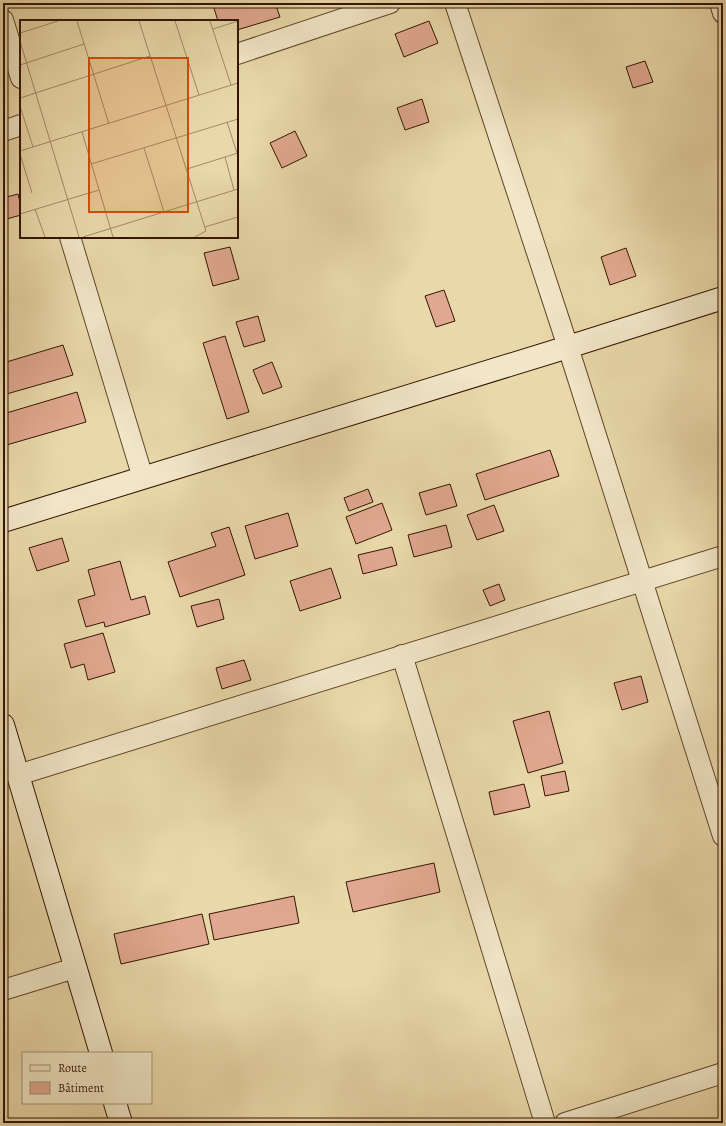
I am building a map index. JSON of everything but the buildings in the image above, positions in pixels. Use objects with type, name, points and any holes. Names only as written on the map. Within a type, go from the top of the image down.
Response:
[{"type":"main road","points":[[3,521],[723,298]]},
{"type":"main road","points":[[3,725],[100,1052]]},
{"type":"main road","points":[[115,1104],[121,1123]]},
{"type":"street","points":[[238,54],[390,3]]},
{"type":"street","points":[[455,3],[568,347],[642,580],[719,810],[723,836]]},
{"type":"street","points":[[720,3],[723,13]]},
{"type":"street","points":[[3,20],[20,75]]},
{"type":"street","points":[[3,131],[20,125]]},
{"type":"street","points":[[70,238],[144,478]]},
{"type":"street","points":[[18,775],[723,556]]},
{"type":"street","points":[[402,655],[545,1123]]},
{"type":"street","points":[[3,990],[75,968]]},
{"type":"street","points":[[565,1123],[723,1073]]}]
